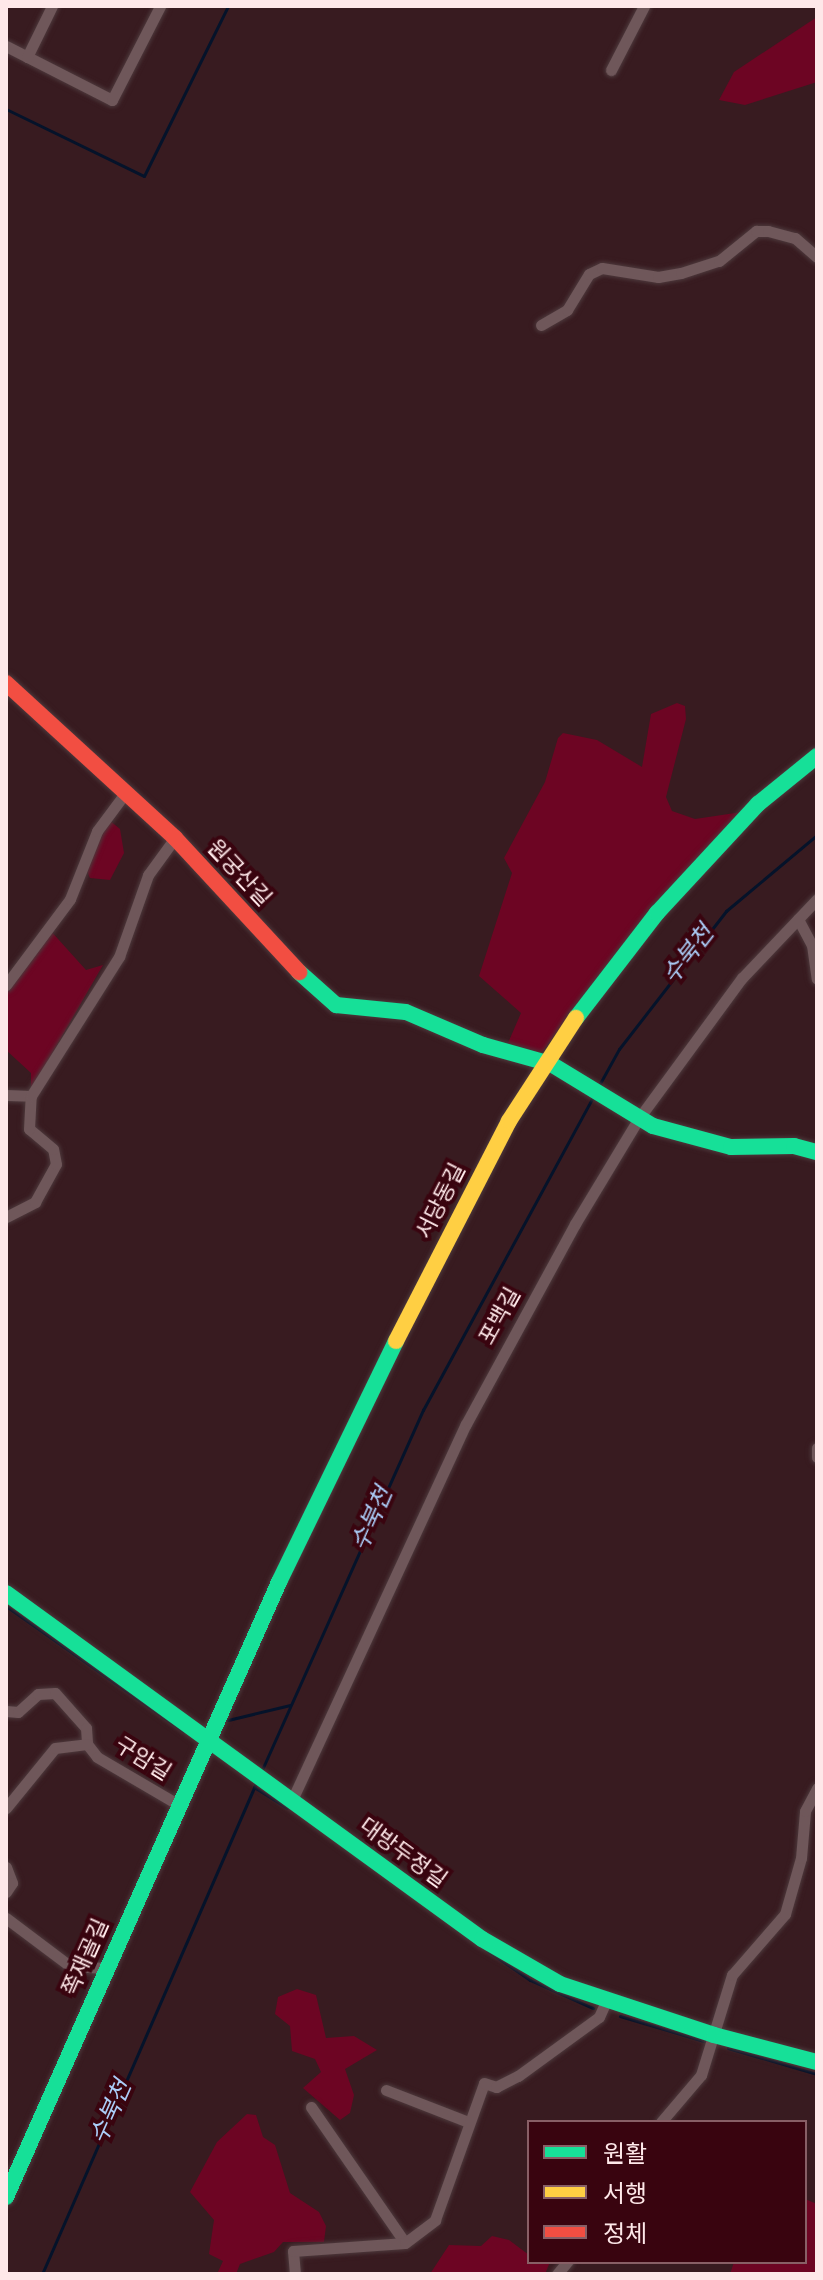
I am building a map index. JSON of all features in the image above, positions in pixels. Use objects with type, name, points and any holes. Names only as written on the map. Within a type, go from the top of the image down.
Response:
[{"type":"street","points":[[27,57],[52,6]]},
{"type":"street","points":[[6,46],[112,100],[160,6]]},
{"type":"street","points":[[611,70],[644,6]]},
{"type":"street","points":[[541,325],[567,310],[589,274],[602,268],[658,277],[681,273],[719,261],[756,231],[795,238],[817,257]]},
{"type":"street","points":[[6,683],[175,838]]},
{"type":"street","name":"서당동길","points":[[213,1740],[360,1411],[461,1209],[547,1063],[610,968],[666,902],[758,804],[817,756]]},
{"type":"street","points":[[6,985],[70,899],[97,831],[126,792]]},
{"type":"street","name":"원궁산길","points":[[31,1096],[119,957],[148,875],[175,838],[309,983],[336,1005],[406,1012],[483,1045],[547,1063],[635,1116],[731,1147],[803,1146],[817,1152]]},
{"type":"street","name":"포백길","points":[[292,1800],[471,1413],[635,1116],[742,978],[817,899]]},
{"type":"street","points":[[798,919],[812,945],[817,979]]},
{"type":"street","points":[[6,1095],[31,1096],[27,1123],[56,1154],[56,1164],[35,1202],[6,1217]]},
{"type":"street","points":[[817,1448],[817,1457]]},
{"type":"street","name":"대방두정길","points":[[6,1593],[213,1740],[482,1939],[560,1984],[606,2001],[714,2035],[817,2062]]},
{"type":"street","name":"구암길","points":[[6,1711],[18,1712],[38,1694],[55,1693],[86,1728],[87,1744]]},
{"type":"street","name":"쪽재골길","points":[[6,2197],[179,1805],[213,1740]]},
{"type":"street","name":"구암길","points":[[6,1808],[55,1748],[87,1744],[145,1789],[179,1805]]},
{"type":"street","points":[[663,2120],[701,2075],[732,1975],[785,1914],[801,1858],[805,1811],[817,1788]]},
{"type":"street","points":[[6,1867],[12,1883],[6,1892]]},
{"type":"street","points":[[6,1918],[70,1966],[106,1968]]},
{"type":"street","points":[[295,2274],[293,2251],[405,2243],[439,2211],[484,2083],[496,2087],[518,2076],[599,2017],[606,2001]]},
{"type":"street","points":[[386,2090],[468,2122]]},
{"type":"street","points":[[311,2107],[405,2243]]},
{"type":"shaded area","points":[[817,17],[817,82],[745,105],[719,100],[734,72]]},
{"type":"shaded area","points":[[677,703],[685,706],[686,719],[666,797],[672,811],[695,819],[742,812],[601,972],[543,1051],[533,1054],[508,1043],[521,1013],[479,976],[512,873],[504,858],[545,782],[558,738],[563,733],[597,740],[642,767],[651,714]]},
{"type":"shaded area","points":[[109,820],[120,829],[124,853],[110,880],[90,878],[85,867]]},
{"type":"shaded area","points":[[49,929],[86,970],[103,965],[31,1090],[31,1073],[6,1050],[6,989]]},
{"type":"shaded area","points":[[297,1989],[316,1995],[326,2038],[354,2036],[377,2050],[345,2069],[354,2095],[350,2113],[340,2120],[303,2088],[321,2072],[315,2059],[292,2051],[290,2026],[275,2014],[278,1997]]},
{"type":"shaded area","points":[[247,2114],[256,2115],[263,2137],[275,2145],[290,2193],[319,2212],[326,2226],[324,2242],[283,2242],[274,2252],[240,2264],[236,2274],[217,2274],[223,2261],[209,2254],[214,2220],[190,2192],[217,2142]]},
{"type":"shaded area","points":[[807,2200],[817,2204],[817,2274],[730,2274],[733,2264],[807,2264]]},
{"type":"shaded area","points":[[492,2236],[509,2240],[527,2254],[527,2264],[549,2264],[545,2274],[430,2274],[449,2245],[481,2246]]},
{"type":"waterway","points":[[6,109],[144,176],[228,6]]},
{"type":"waterway","name":"수북천","points":[[598,1087],[619,1049],[726,911],[817,835]]},
{"type":"waterway","name":"수북천","points":[[261,1772],[423,1410],[593,1097]]},
{"type":"waterway","points":[[6,1606],[183,1731]]},
{"type":"waterway","points":[[228,1720],[290,1705]]},
{"type":"waterway","name":"수북천","points":[[42,2274],[256,1783]]},
{"type":"waterway","points":[[254,1787],[287,1808]]},
{"type":"waterway","points":[[488,1951],[530,1980],[593,2008]]},
{"type":"waterway","points":[[620,2016],[707,2042]]},
{"type":"waterway","points":[[728,2048],[817,2074]]},
{"type":"traffic: fast","points":[[576,1018],[657,913],[758,804],[817,756]]},
{"type":"traffic: fast","points":[[299,972],[336,1005],[406,1012],[483,1045],[551,1064],[653,1126],[731,1147],[794,1146],[817,1152]]},
{"type":"traffic: fast","points":[[6,2197],[279,1582],[396,1341]]},
{"type":"traffic: fast","points":[[6,1593],[482,1939],[560,1984],[714,2035],[817,2062]]},
{"type":"traffic: slow","points":[[396,1341],[509,1121],[576,1018]]},
{"type":"traffic: jam","points":[[6,683],[175,838],[299,972]]}]
